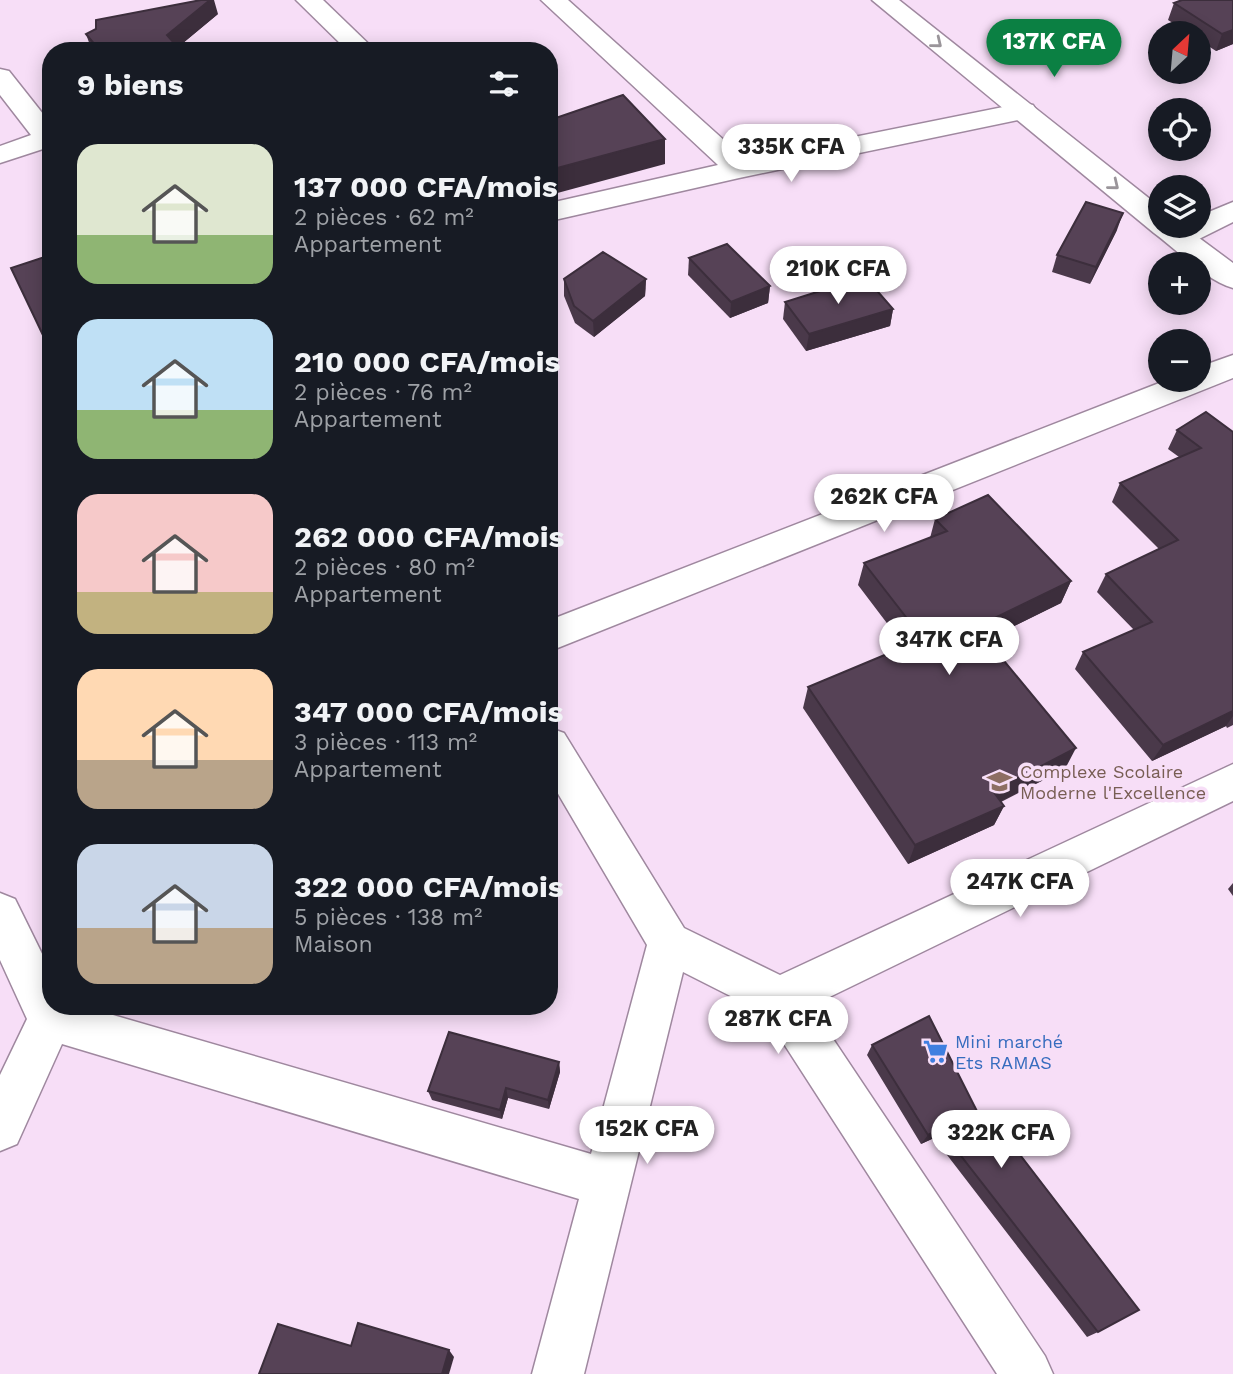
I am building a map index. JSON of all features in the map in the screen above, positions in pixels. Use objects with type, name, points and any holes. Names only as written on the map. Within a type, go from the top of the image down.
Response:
[{"type":"street","points":[[309,0],[353,42]]},
{"type":"street","points":[[553,0],[739,169]]},
{"type":"street","points":[[884,0],[1023,111],[1148,203]]},
{"type":"street","points":[[918,0],[1148,184]]},
{"type":"street","points":[[0,77],[42,133]]},
{"type":"street","points":[[558,210],[739,169],[1023,111]]},
{"type":"street","points":[[0,155],[42,143]]},
{"type":"street","points":[[1211,218],[1233,211]]},
{"type":"street","points":[[1191,238],[1233,278]]},
{"type":"street","points":[[1202,238],[1233,253]]},
{"type":"street","points":[[1211,375],[1233,366]]},
{"type":"street","points":[[558,633],[1168,392]]},
{"type":"street","points":[[558,759],[669,942],[780,998],[1027,1374]]},
{"type":"street","points":[[780,998],[1233,782]]},
{"type":"street","points":[[0,913],[42,1002]]},
{"type":"street","points":[[558,1374],[669,942]]},
{"type":"street","points":[[48,1015],[50,1019],[607,1183]]},
{"type":"street","points":[[0,1127],[50,1019]]},
{"type":"building","points":[[210,0],[167,35],[173,42],[93,42],[86,34],[96,29],[96,20]]},
{"type":"building","points":[[1182,0],[1233,0],[1233,30],[1222,34],[1211,27],[1211,21],[1202,21],[1174,3]]},
{"type":"building","points":[[623,95],[665,139],[558,168],[558,117]]},
{"type":"building","points":[[1086,202],[1123,213],[1096,267],[1057,255]]},
{"type":"building","points":[[727,244],[770,286],[731,302],[689,258]]},
{"type":"building","points":[[603,252],[646,279],[593,321],[574,306],[564,279]]},
{"type":"building","points":[[42,258],[42,333],[11,268]]},
{"type":"building","points":[[865,277],[893,309],[809,334],[785,302]]},
{"type":"building","points":[[1206,412],[1233,432],[1233,711],[1163,745],[1083,652],[1152,622],[1106,574],[1178,540],[1120,483],[1201,448],[1177,430]]},
{"type":"building","points":[[988,495],[1071,581],[976,627],[1076,748],[993,791],[1004,806],[915,845],[808,687],[923,639],[864,563],[947,531],[935,519]]},
{"type":"building","points":[[929,1016],[990,1137],[1001,1130],[1139,1310],[1098,1332],[940,1129],[928,1135],[872,1045]]},
{"type":"building","points":[[449,1032],[559,1062],[548,1100],[506,1088],[500,1110],[428,1091]]},
{"type":"building","points":[[358,1323],[449,1350],[442,1374],[259,1374],[278,1324],[351,1346]]},
{"type":"place","name":"Complexe Scolaire Moderne l'Excellence","points":[[1000,782]]},
{"type":"place","name":"Mini marché Ets RAMAS","points":[[935,1052]]}]
